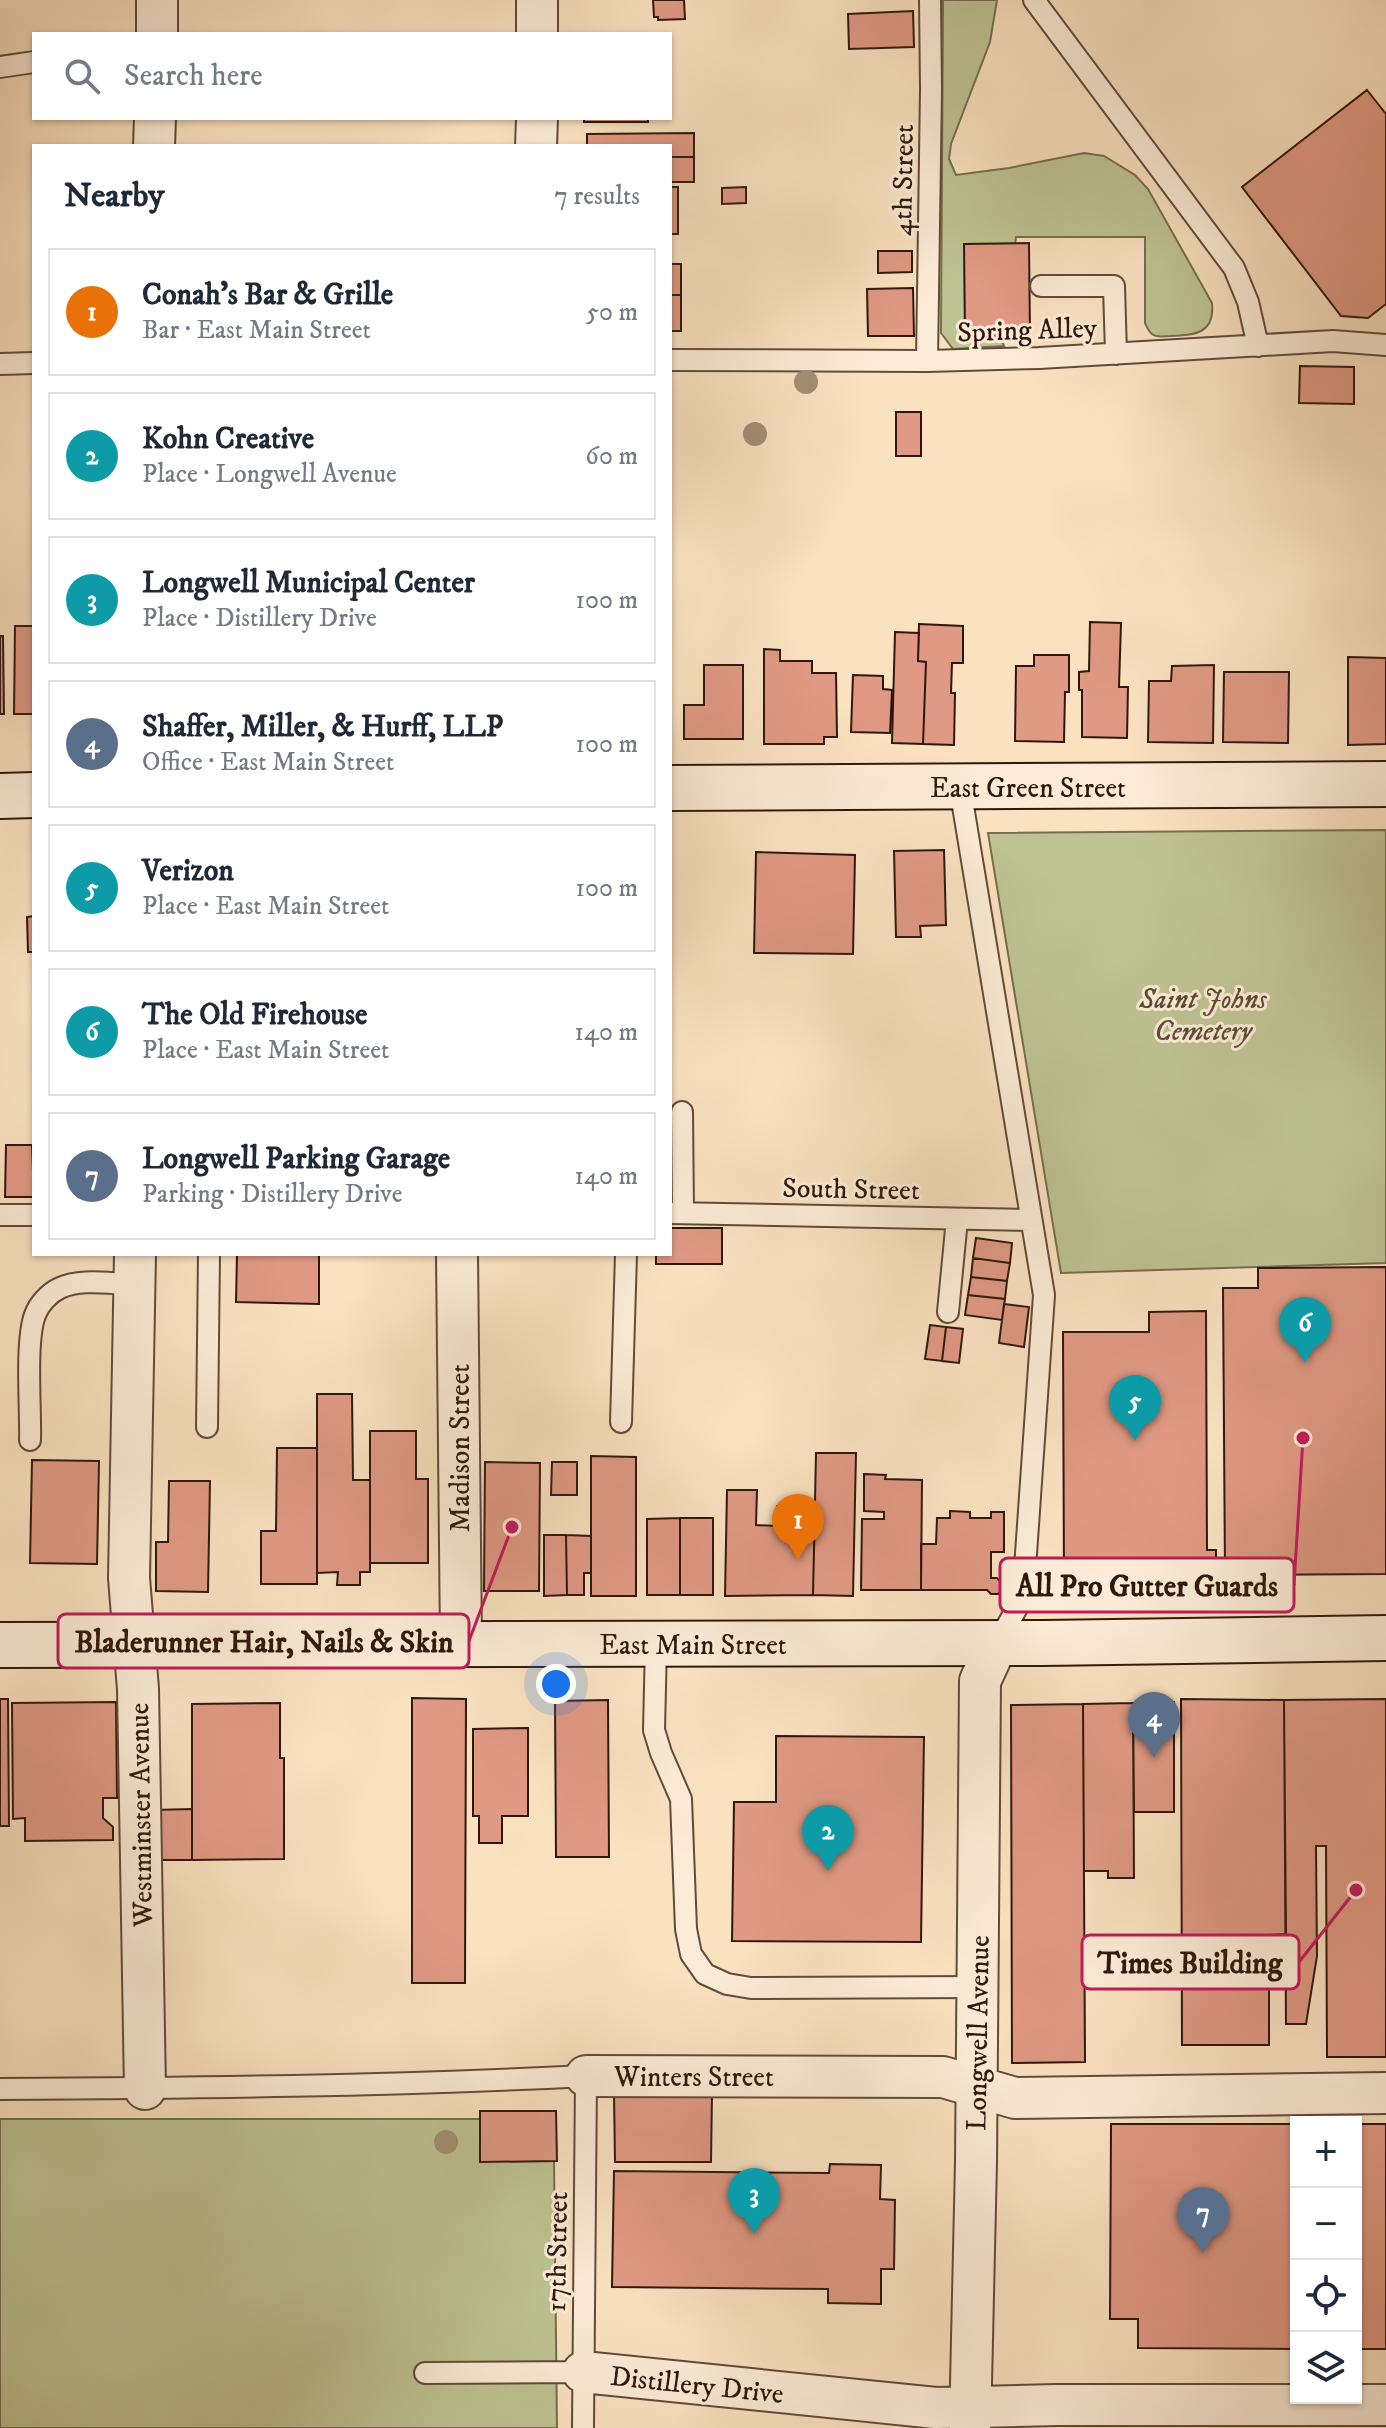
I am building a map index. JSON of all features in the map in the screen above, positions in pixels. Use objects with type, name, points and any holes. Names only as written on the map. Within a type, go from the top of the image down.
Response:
[{"type":"main road","name":"East Green Street","points":[[672,788],[1386,784]]},
{"type":"main road","points":[[0,796],[32,795]]},
{"type":"main road","name":"East Main Street","points":[[0,1645],[1386,1638]]},
{"type":"street","points":[[157,0],[157,32]]},
{"type":"street","points":[[537,0],[537,32]]},
{"type":"street","points":[[154,144],[155,120]]},
{"type":"street","points":[[536,144],[537,120]]},
{"type":"street","name":"Madison Street","points":[[457,1256],[461,1642]]},
{"type":"street","name":"Westminster Avenue","points":[[134,1269],[129,1578],[138,1689],[145,2089]]},
{"type":"street","name":"Longwell Avenue","points":[[970,2418],[980,1681],[998,1642]]},
{"type":"street","name":"Winters Street","points":[[586,2076],[943,2077],[1015,2098],[1386,2093]]},
{"type":"street","name":"Distillery Drive","points":[[583,2372],[936,2408],[970,2418],[1056,2405],[1386,2405]]},
{"type":"lane","name":"4th Street","points":[[927,361],[930,0]]},
{"type":"lane","points":[[1034,0],[1234,268],[1248,302],[1258,346]]},
{"type":"lane","points":[[0,67],[32,62]]},
{"type":"lane","points":[[1041,286],[1114,286],[1116,354]]},
{"type":"lane","name":"Spring Alley","points":[[672,360],[927,361],[1333,341],[1386,345]]},
{"type":"lane","points":[[0,364],[32,363]]},
{"type":"lane","points":[[960,788],[1044,1295],[1024,1581],[1018,1610],[998,1642]]},
{"type":"lane","points":[[676,1213],[682,1112]]},
{"type":"lane","name":"South Street","points":[[676,1213],[1030,1220]]},
{"type":"lane","points":[[0,1215],[32,1215]]},
{"type":"lane","points":[[948,1312],[957,1219]]},
{"type":"lane","points":[[207,1427],[209,1256]]},
{"type":"lane","points":[[621,1422],[626,1256]]},
{"type":"lane","points":[[30,1440],[31,1332],[45,1298],[58,1288],[134,1269]]},
{"type":"lane","points":[[656,1644],[654,1730],[681,1799],[686,1929],[691,1954],[705,1974],[727,1984],[751,1988],[978,1987]]},
{"type":"lane","name":"Winters Street","points":[[0,2089],[145,2089],[500,2081],[586,2076]]},
{"type":"lane","name":"17th Street","points":[[583,2428],[586,2076]]},
{"type":"lane","points":[[425,2373],[583,2372]]},
{"type":"green space","points":[[943,0],[997,0],[990,42],[951,144],[949,159],[956,175],[1084,153],[1104,156],[1135,175],[1148,189],[1212,303],[1210,321],[1202,331],[1158,336],[1149,330],[1145,323],[1145,237],[1016,237],[1015,244],[964,244],[1004,346],[953,349],[941,333]]},
{"type":"green space","name":"Saint Johns Cemetery","points":[[1386,830],[1386,1263],[1061,1273],[988,833]]},
{"type":"green space","points":[[0,2119],[480,2119],[554,2161],[557,2428],[0,2428]]},
{"type":"building","points":[[653,0],[684,0],[685,19],[658,20],[654,17]]},
{"type":"building","points":[[913,11],[914,47],[849,49],[848,14]]},
{"type":"building","points":[[1367,90],[1386,114],[1386,304],[1368,318],[1341,316],[1242,187]]},
{"type":"building","points":[[584,120],[648,120],[648,122]]},
{"type":"building","points":[[694,133],[694,157],[672,157],[672,144],[587,144],[587,134]]},
{"type":"building","points":[[672,157],[694,157],[694,182],[672,182]]},
{"type":"building","points":[[672,187],[678,187],[678,234],[672,234]]},
{"type":"building","points":[[746,187],[746,203],[722,204],[722,188]]},
{"type":"building","points":[[1029,243],[1030,336],[965,337],[964,244]]},
{"type":"building","points":[[878,251],[912,251],[912,272],[878,273]]},
{"type":"building","points":[[672,264],[681,264],[681,295],[672,295]]},
{"type":"building","points":[[913,288],[914,336],[868,336],[867,289]]},
{"type":"building","points":[[672,295],[681,295],[681,331],[672,331]]},
{"type":"building","points":[[1300,366],[1354,367],[1354,404],[1299,403]]},
{"type":"building","points":[[896,412],[921,412],[921,456],[896,456]]},
{"type":"building","points":[[1090,622],[1121,623],[1119,687],[1128,687],[1127,738],[1082,737],[1079,672],[1089,671]]},
{"type":"building","points":[[919,624],[963,626],[963,663],[952,663],[954,745],[923,744],[926,662],[918,661]]},
{"type":"building","points":[[15,626],[32,626],[32,714],[14,714]]},
{"type":"building","points":[[895,632],[919,633],[918,661],[926,662],[923,744],[892,743]]},
{"type":"building","points":[[0,636],[3,636],[4,714],[0,714]]},
{"type":"building","points":[[764,649],[780,650],[780,661],[812,661],[812,673],[836,673],[837,737],[824,737],[824,744],[764,744]]},
{"type":"building","points":[[1034,655],[1069,655],[1064,742],[1015,741],[1016,666],[1034,666]]},
{"type":"building","points":[[1348,657],[1386,658],[1386,744],[1348,745]]},
{"type":"building","points":[[704,665],[743,665],[743,739],[684,739],[684,705],[704,705]]},
{"type":"building","points":[[1214,665],[1213,743],[1148,742],[1149,681],[1171,681],[1172,666]]},
{"type":"building","points":[[1224,672],[1289,672],[1288,743],[1223,742]]},
{"type":"building","points":[[853,675],[883,676],[883,689],[892,690],[890,733],[851,732]]},
{"type":"building","points":[[944,850],[946,925],[920,926],[921,937],[896,937],[894,851]]},
{"type":"building","points":[[756,852],[855,855],[853,954],[754,953]]},
{"type":"building","points":[[32,916],[32,952],[28,952],[27,917]]},
{"type":"building","points":[[6,1145],[32,1145],[32,1197],[5,1197]]},
{"type":"building","points":[[672,1228],[722,1228],[722,1264],[656,1264],[656,1256],[672,1256]]},
{"type":"building","points":[[976,1238],[1012,1243],[1010,1263],[973,1258]]},
{"type":"building","points":[[237,1256],[319,1256],[319,1304],[236,1302]]},
{"type":"building","points":[[973,1258],[1010,1263],[1007,1281],[971,1277]]},
{"type":"building","points":[[1386,1267],[1386,1574],[1225,1575],[1223,1288],[1258,1288],[1258,1268]]},
{"type":"building","points":[[971,1277],[1007,1281],[1005,1299],[968,1295]]},
{"type":"building","points":[[968,1295],[1005,1299],[1002,1320],[965,1315]]},
{"type":"building","points":[[1004,1304],[1029,1307],[1024,1347],[999,1343]]},
{"type":"building","points":[[1206,1311],[1207,1550],[1216,1550],[1216,1586],[1064,1587],[1063,1332],[1149,1332],[1149,1312]]},
{"type":"building","points":[[930,1325],[946,1327],[942,1361],[925,1359]]},
{"type":"building","points":[[946,1327],[963,1329],[959,1363],[942,1361]]},
{"type":"building","points":[[317,1394],[352,1394],[353,1480],[370,1480],[370,1572],[360,1572],[360,1585],[337,1585],[338,1572],[317,1573]]},
{"type":"building","points":[[370,1431],[416,1431],[416,1479],[428,1479],[428,1563],[370,1563]]},
{"type":"building","points":[[277,1448],[317,1448],[317,1584],[261,1584],[261,1531],[276,1531]]},
{"type":"building","points":[[816,1453],[856,1453],[853,1596],[813,1595]]},
{"type":"building","points":[[591,1456],[636,1457],[636,1596],[591,1596]]},
{"type":"building","points":[[32,1460],[99,1461],[97,1564],[30,1563]]},
{"type":"building","points":[[485,1462],[540,1463],[539,1591],[484,1591]]},
{"type":"building","points":[[552,1462],[577,1462],[577,1495],[551,1495]]},
{"type":"building","points":[[864,1474],[886,1475],[885,1479],[922,1480],[921,1590],[861,1590],[862,1519],[884,1519],[884,1512],[864,1511]]},
{"type":"building","points":[[169,1481],[210,1481],[208,1592],[156,1591],[156,1542],[168,1542]]},
{"type":"building","points":[[727,1490],[757,1490],[756,1525],[777,1526],[777,1506],[815,1506],[813,1595],[725,1596]]},
{"type":"building","points":[[950,1511],[970,1512],[970,1518],[991,1518],[991,1512],[1004,1512],[1004,1552],[991,1552],[991,1578],[997,1578],[1003,1584],[998,1594],[987,1590],[921,1590],[921,1544],[936,1544],[937,1518],[950,1518]]},
{"type":"building","points":[[680,1518],[713,1518],[713,1595],[680,1595]]},
{"type":"building","points":[[680,1518],[680,1595],[647,1595],[647,1519]]},
{"type":"building","points":[[544,1535],[566,1535],[567,1595],[544,1596]]},
{"type":"building","points":[[566,1535],[591,1536],[591,1573],[584,1573],[584,1595],[567,1595]]},
{"type":"building","points":[[412,1698],[466,1699],[465,1983],[412,1983]]},
{"type":"building","points":[[0,1699],[8,1699],[9,1826],[0,1826]]},
{"type":"building","points":[[1181,1699],[1284,1700],[1286,1934],[1269,1935],[1269,2045],[1182,2045]]},
{"type":"building","points":[[1386,1699],[1386,2057],[1327,2057],[1326,1846],[1316,1846],[1317,1956],[1306,2024],[1286,2024],[1284,1700]]},
{"type":"building","points":[[608,1700],[609,1857],[556,1857],[555,1701]]},
{"type":"building","points":[[116,1702],[117,1798],[103,1798],[103,1818],[113,1827],[113,1840],[25,1841],[25,1818],[13,1819],[12,1703]]},
{"type":"building","points":[[1174,1702],[1174,1812],[1134,1812],[1133,1703]]},
{"type":"building","points":[[280,1703],[280,1758],[284,1758],[284,1859],[192,1860],[192,1704]]},
{"type":"building","points":[[1133,1703],[1134,1878],[1108,1878],[1108,1871],[1084,1871],[1083,1704]]},
{"type":"building","points":[[1083,1704],[1085,2062],[1012,2063],[1011,1705]]},
{"type":"building","points":[[528,1728],[528,1816],[502,1816],[502,1843],[479,1843],[479,1816],[473,1816],[473,1729]]},
{"type":"building","points":[[776,1736],[924,1737],[921,1942],[732,1941],[734,1802],[776,1802]]},
{"type":"building","points":[[192,1809],[192,1860],[152,1860],[152,1810]]},
{"type":"building","points":[[614,2093],[712,2093],[711,2162],[615,2162]]},
{"type":"building","points":[[480,2111],[556,2111],[557,2161],[480,2162]]},
{"type":"building","points":[[1111,2124],[1290,2124],[1290,2349],[1138,2348],[1138,2319],[1110,2319]]},
{"type":"building","points":[[1362,2124],[1386,2124],[1386,2349],[1362,2349]]},
{"type":"building","points":[[830,2164],[881,2165],[880,2199],[895,2200],[894,2269],[881,2269],[881,2304],[828,2303],[828,2289],[612,2287],[614,2171],[829,2173]]},
{"type":"place","name":"The Old Firehouse","points":[[1305,1363]]},
{"type":"place","name":"All Pro Gutter Guards","points":[[1303,1438]]},
{"type":"place","name":"Verizon","points":[[1135,1441]]},
{"type":"place","name":"Bladerunner Hair, Nails & Skin","points":[[512,1527]]},
{"type":"place","name":"Conah's Bar & Grille","points":[[798,1560]]},
{"type":"place","name":"Shaffer, Miller, & Hurff, LLP","points":[[1154,1758]]},
{"type":"place","name":"Kohn Creative","points":[[828,1871]]},
{"type":"place","name":"Times Building","points":[[1356,1890]]},
{"type":"place","name":"Longwell Municipal Center","points":[[754,2234]]},
{"type":"place","name":"Longwell Parking Garage","points":[[1203,2253]]}]
